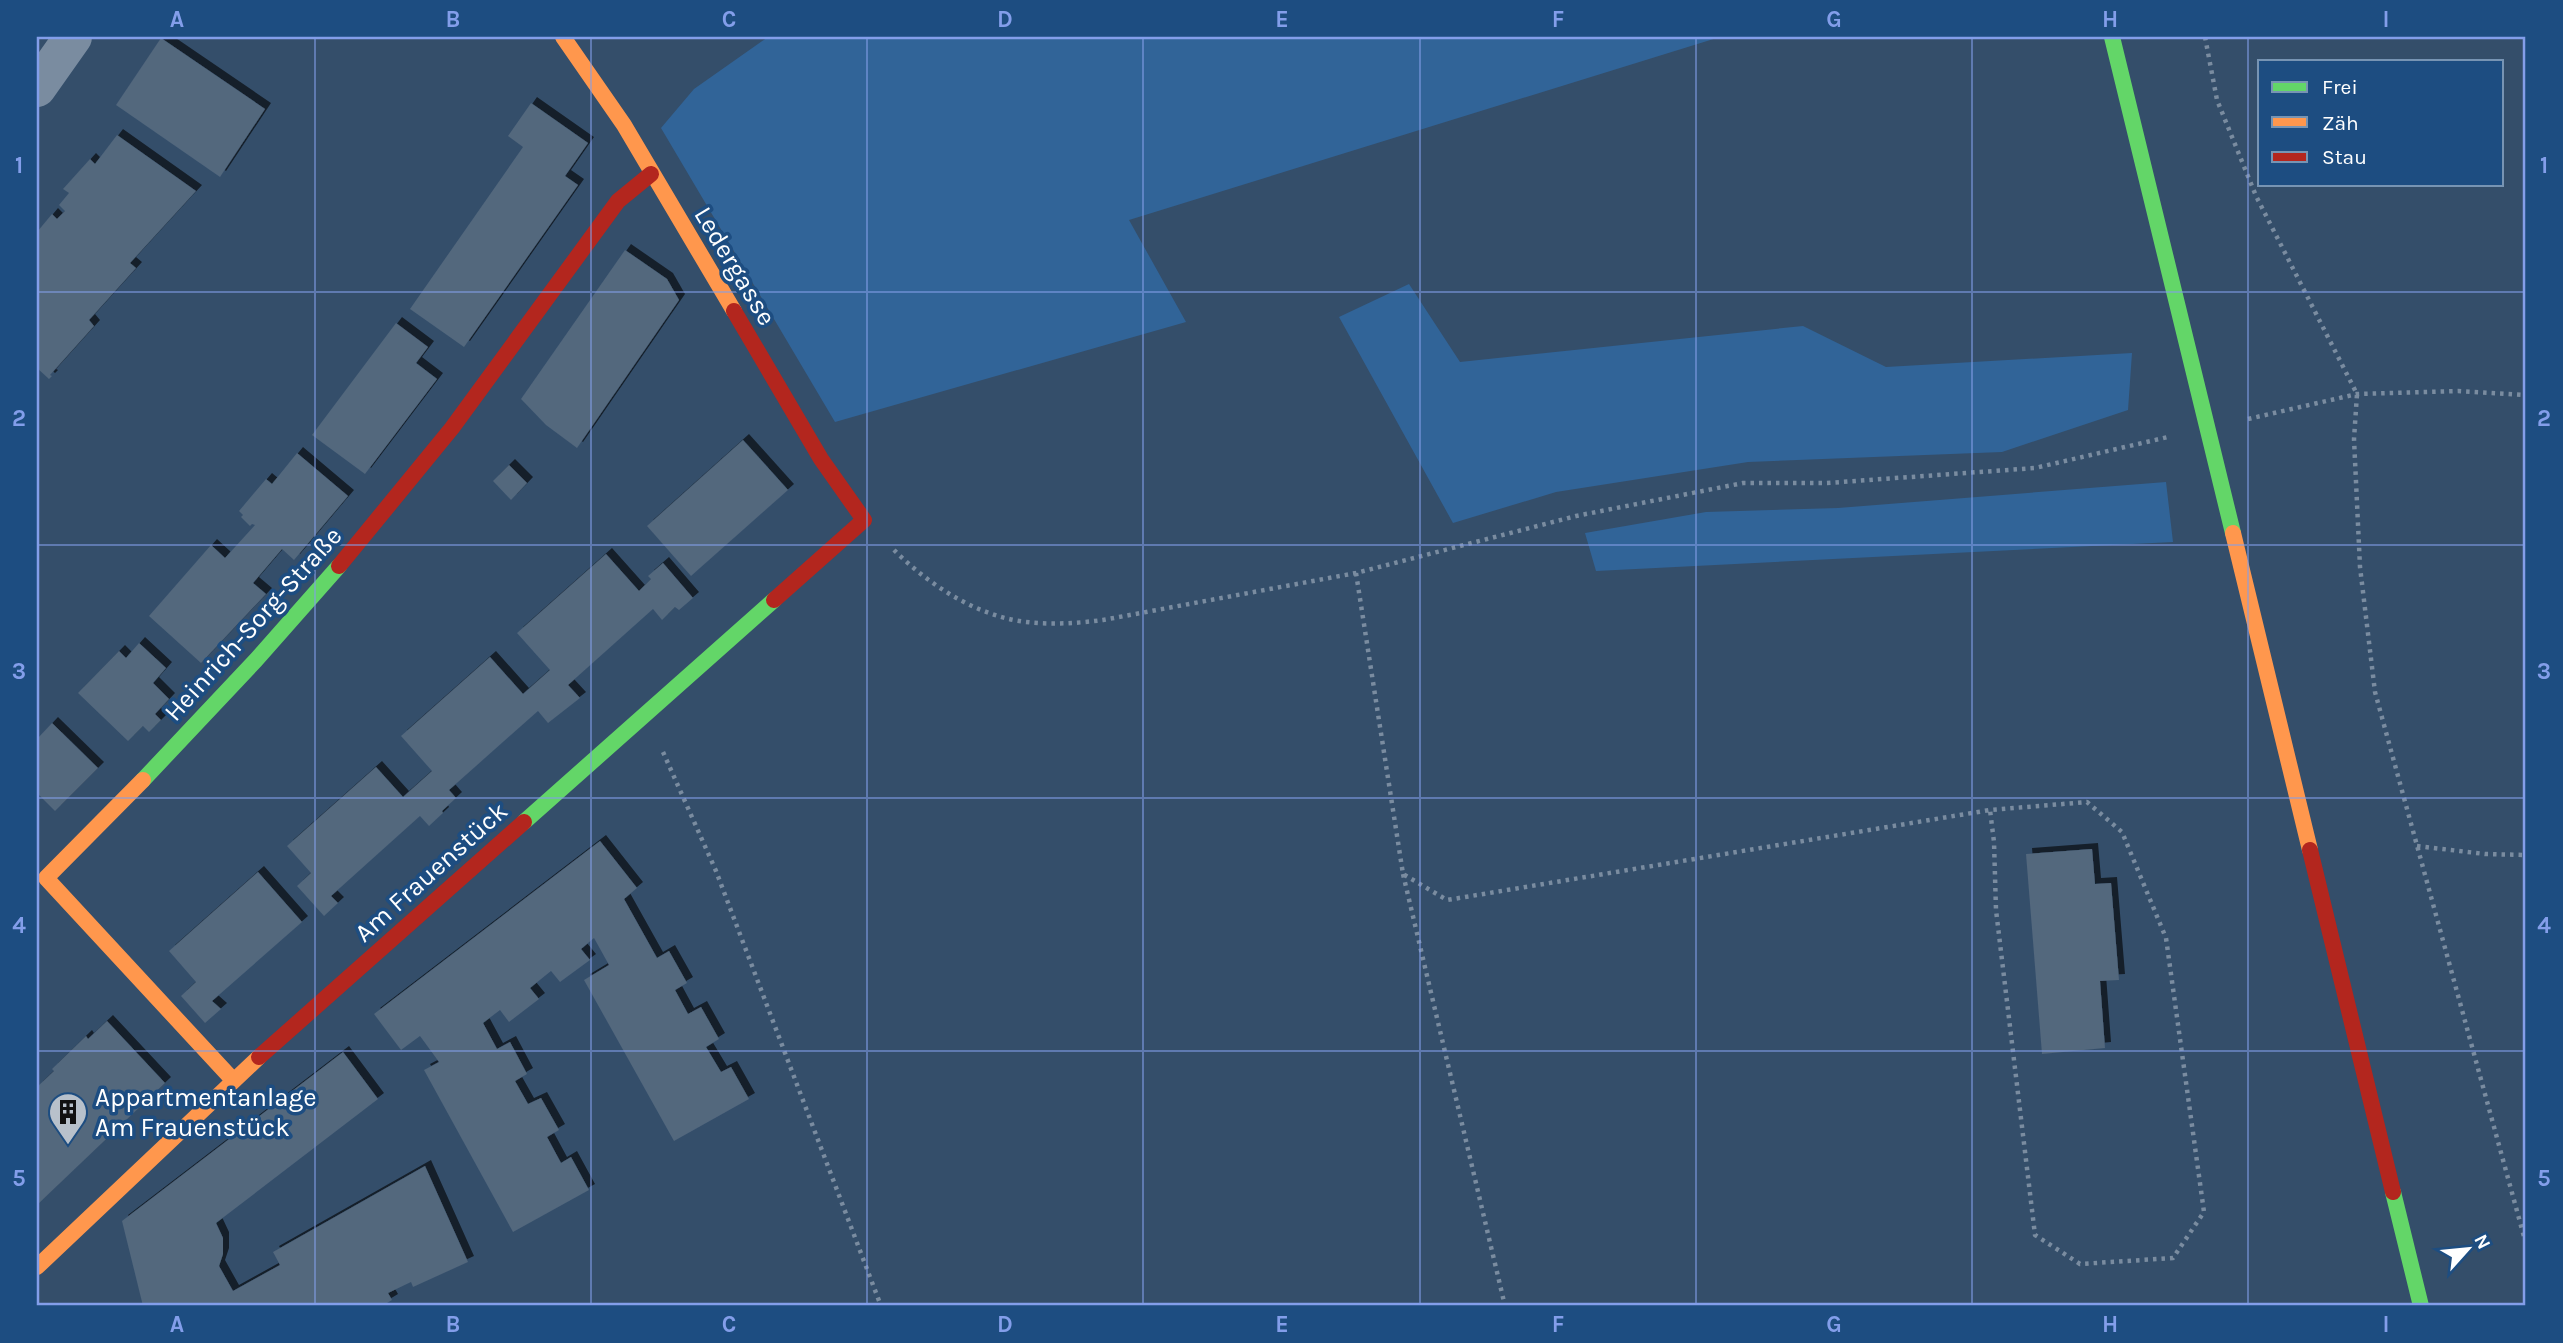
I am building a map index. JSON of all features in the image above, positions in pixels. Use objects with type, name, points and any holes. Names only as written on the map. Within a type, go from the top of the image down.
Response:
[{"type":"street","points":[[37,88],[73,37]]},
{"type":"street","name":"Ledergasse","points":[[563,37],[624,125],[821,459],[864,520]]},
{"type":"street","points":[[2112,37],[2421,1306]]},
{"type":"street","name":"Heinrich-Sorg-Straße","points":[[233,1080],[46,878],[148,778],[330,577],[452,428],[618,201],[651,174]]},
{"type":"street","name":"Am Frauenstück","points":[[37,1267],[233,1080],[864,520]]},
{"type":"path","points":[[2205,37],[2217,100],[2256,196],[2357,394],[2354,439],[2360,567],[2375,692],[2526,1244]]},
{"type":"path","points":[[2319,402],[2357,394],[2458,391],[2526,395]]},
{"type":"path","points":[[864,520],[908,564],[954,597],[1006,618],[1066,625],[1356,573],[1576,516],[1743,483],[1827,483],[2022,469],[2105,451]]},
{"type":"path","points":[[1356,573],[1403,874],[1505,1306]]},
{"type":"path","points":[[646,713],[716,871],[881,1306]]},
{"type":"path","points":[[1403,874],[1447,900],[1990,810],[2087,802],[2122,832],[2166,938],[2204,1212],[2173,1258],[2080,1264],[2035,1235],[1996,910],[1990,810]]},
{"type":"path","points":[[2417,846],[2485,854],[2526,855]]},
{"type":"shaded area","points":[[768,37],[1720,37],[1129,220],[1186,322],[835,422],[661,128],[694,89]]},
{"type":"shaded area","points":[[1409,284],[1460,362],[1803,326],[1886,367],[2132,353],[2128,410],[2002,452],[1748,462],[1556,492],[1453,523],[1339,317]]},
{"type":"shaded area","points":[[2166,482],[2173,542],[1596,571],[1585,533],[1706,512],[1838,508]]},
{"type":"building","points":[[161,38],[265,109],[220,177],[116,105]]},
{"type":"building","points":[[531,103],[588,143],[565,176],[578,185],[464,347],[410,309],[523,147],[508,136]]},
{"type":"building","points":[[117,135],[196,191],[130,263],[136,268],[89,320],[94,326],[49,379],[37,368],[37,232],[52,214],[57,219],[65,211],[59,205],[69,193],[63,189],[90,159],[95,164]]},
{"type":"building","points":[[625,250],[667,279],[679,300],[577,448],[546,425],[521,399]]},
{"type":"building","points":[[396,323],[428,347],[416,363],[437,379],[365,474],[312,435]]},
{"type":"building","points":[[743,440],[788,490],[691,576],[647,526]]},
{"type":"building","points":[[297,453],[348,496],[294,560],[282,549],[253,583],[266,594],[201,663],[149,616],[211,545],[225,558],[255,525],[250,526],[239,511],[266,479],[272,484]]},
{"type":"building","points":[[509,465],[527,483],[511,500],[493,481]]},
{"type":"building","points":[[606,554],[639,591],[651,579],[648,576],[663,563],[693,598],[679,610],[675,607],[662,620],[653,609],[568,685],[580,698],[548,723],[538,711],[449,790],[456,798],[429,826],[420,816],[331,896],[338,903],[324,916],[297,886],[311,873],[287,846],[376,767],[403,797],[432,771],[401,736],[490,657],[523,694],[550,670],[517,633]]},
{"type":"building","points":[[139,643],[166,668],[153,683],[169,699],[155,714],[161,720],[149,732],[143,726],[128,741],[78,693],[119,651],[126,658]]},
{"type":"building","points":[[52,723],[98,768],[55,811],[37,793],[37,739]]},
{"type":"building","points":[[600,841],[637,888],[624,899],[657,958],[669,951],[687,983],[675,990],[688,1014],[701,1007],[719,1039],[706,1047],[721,1072],[731,1067],[749,1099],[674,1141],[584,980],[609,965],[594,938],[581,949],[590,960],[560,982],[551,971],[530,988],[539,999],[509,1022],[500,1010],[483,1023],[497,1049],[510,1042],[527,1074],[515,1081],[528,1104],[541,1098],[559,1130],[547,1137],[561,1163],[571,1157],[589,1190],[513,1232],[424,1070],[439,1062],[420,1036],[401,1050],[374,1014]]},
{"type":"building","points":[[2092,849],[2095,884],[2111,883],[2119,980],[2100,981],[2105,1048],[2042,1054],[2026,854]]},
{"type":"building","points":[[258,872],[302,922],[212,1001],[221,1009],[205,1023],[181,996],[196,982],[169,951]]},
{"type":"building","name":"Appartmentanlage Am Frauenstück","points":[[107,1021],[165,1083],[37,1205],[37,1087],[86,1036],[88,1039]]},
{"type":"building","points":[[343,1052],[378,1099],[216,1223],[223,1238],[223,1254],[219,1266],[233,1291],[280,1265],[273,1252],[425,1166],[468,1262],[413,1287],[411,1282],[388,1293],[392,1300],[382,1306],[143,1306],[122,1221]]},
{"type":"traffic: fast","points":[[2112,37],[2233,533]]},
{"type":"traffic: fast","points":[[143,780],[256,660],[339,566]]},
{"type":"traffic: fast","points":[[524,822],[774,600]]},
{"type":"traffic: fast","points":[[2393,1192],[2421,1306]]},
{"type":"traffic: slow","points":[[563,37],[624,125],[734,311]]},
{"type":"traffic: slow","points":[[2233,533],[2310,850]]},
{"type":"traffic: slow","points":[[143,780],[46,878],[233,1080]]},
{"type":"traffic: slow","points":[[37,1267],[259,1057]]},
{"type":"traffic: jam","points":[[339,566],[452,428],[618,201],[651,174]]},
{"type":"traffic: jam","points":[[734,311],[821,459],[864,520],[774,600]]},
{"type":"traffic: jam","points":[[259,1057],[524,822]]},
{"type":"traffic: jam","points":[[2310,850],[2393,1192]]},
{"type":"place","name":"Appartmentanlage Am Frauenstück","points":[[68,1146]]}]
